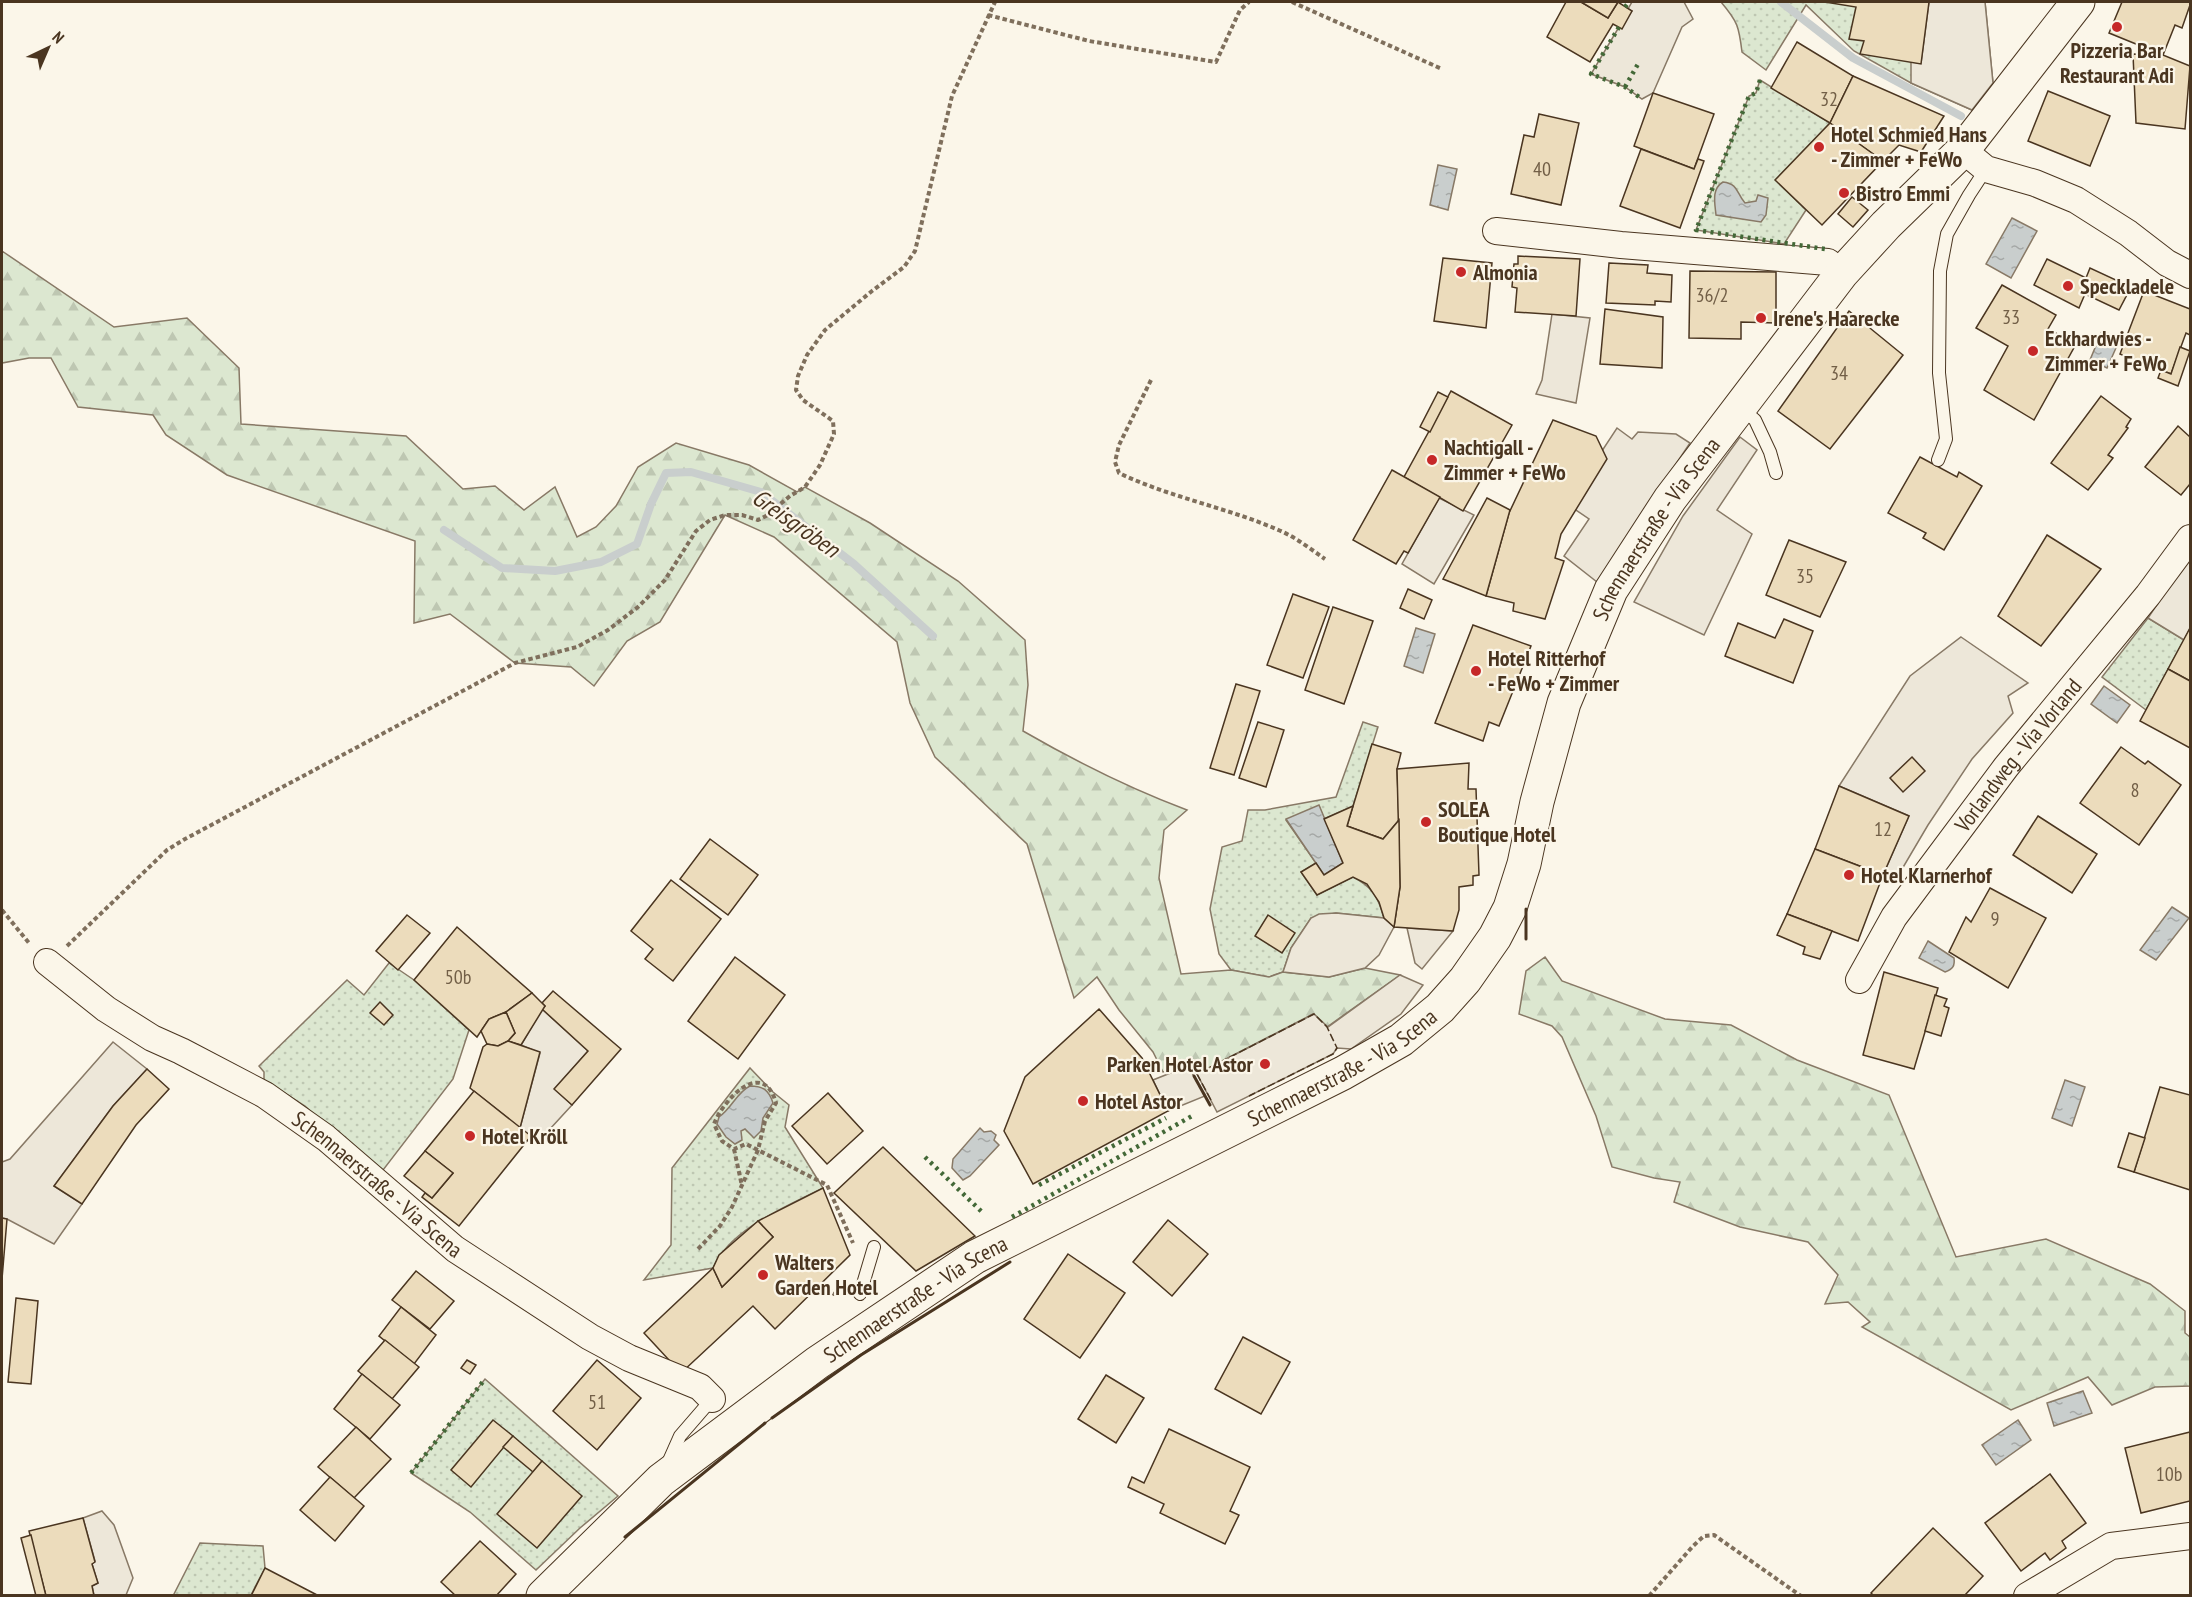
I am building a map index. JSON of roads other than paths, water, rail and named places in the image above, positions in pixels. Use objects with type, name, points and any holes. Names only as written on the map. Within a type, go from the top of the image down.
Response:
[{"type":"street","name":"Schennaerstraße - Via Scena","points":[[543,1596],[661,1480],[817,1363],[975,1257],[1343,1073],[1401,1040],[1440,1008],[1465,980],[1490,946],[1510,908],[1524,864],[1537,801],[1564,703],[1611,590],[1670,499],[1842,273],[1886,225],[1975,159],[2078,2]]},
{"type":"street","points":[[1975,159],[2076,200],[2128,233],[2167,263],[2190,275]]},
{"type":"street","points":[[1497,231],[1621,245],[1828,262],[1842,273]]},
{"type":"street","name":"Vorlandweg - Via Vorland","points":[[1859,980],[1894,918],[2006,767],[2141,604],[2190,538]]},
{"type":"street","name":"Schennaerstraße - Via Scena","points":[[47,962],[106,1009],[152,1038],[265,1095],[317,1132],[455,1249],[590,1337],[629,1358],[700,1387],[712,1399]]},
{"type":"street","points":[[2027,1596],[2111,1546],[2190,1536]]},
{"type":"lane","points":[[1938,460],[1946,439],[1939,373],[1940,271],[1947,234],[1969,195],[1975,159]]},
{"type":"lane","points":[[1739,406],[1755,420],[1770,452],[1776,473]]},
{"type":"lane","points":[[860,1294],[874,1247]]},
{"type":"lane","points":[[661,1480],[680,1436],[712,1399]]},
{"type":"water","points":[[1438,165],[1457,169],[1448,210],[1430,205]]},
{"type":"water","points":[[1723,182],[1735,187],[1745,203],[1756,201],[1758,195],[1768,198],[1766,215],[1761,222],[1716,215],[1715,193]]},
{"type":"water","points":[[2012,218],[2037,231],[2011,278],[1986,264]]},
{"type":"water","points":[[2102,331],[2120,339],[2107,368],[2090,360]]},
{"type":"water","points":[[1416,628],[1435,634],[1423,673],[1404,666]]},
{"type":"water","points":[[2104,686],[2130,705],[2117,723],[2091,704]]},
{"type":"water","points":[[1319,805],[1343,863],[1324,875],[1286,819]]},
{"type":"water","points":[[2172,907],[2189,918],[2156,960],[2140,950]]},
{"type":"water","points":[[1928,941],[1954,958],[1952,968],[1945,972],[1919,958]]},
{"type":"water","points":[[2065,1080],[2085,1087],[2072,1126],[2052,1118]]},
{"type":"water","points":[[750,1086],[765,1090],[773,1103],[763,1118],[761,1131],[754,1138],[745,1129],[741,1131],[742,1140],[735,1144],[726,1137],[717,1124],[719,1117]]},
{"type":"water","points":[[980,1128],[984,1132],[991,1131],[996,1135],[994,1140],[999,1145],[970,1176],[963,1180],[952,1168],[953,1159]]},
{"type":"water","points":[[2083,1391],[2092,1413],[2054,1426],[2047,1403]]},
{"type":"water","points":[[2018,1420],[2031,1440],[1996,1465],[1982,1445]]},
{"type":"waterway","points":[[1781,2],[1853,58],[1961,116]]},
{"type":"waterway","name":"Greisgröben","points":[[444,530],[502,568],[555,571],[601,562],[637,544],[651,504],[666,473],[691,472],[761,492],[854,564],[933,636]]},
{"type":"place","name":"Pizzeria Bar Restaurant Adi","points":[[2117,27]]},
{"type":"place","name":"Hotel Schmied Hans - Zimmer + FeWo","points":[[1819,147]]},
{"type":"place","name":"Bistro Emmi","points":[[1844,193]]},
{"type":"place","name":"Almonia","points":[[1461,272]]},
{"type":"place","name":"Speckladele","points":[[2068,286]]},
{"type":"place","name":"Irene's Haarecke","points":[[1761,318]]},
{"type":"place","name":"Eckhardwies - Zimmer + FeWo","points":[[2033,351]]},
{"type":"place","name":"Nachtigall - Zimmer + FeWo","points":[[1432,460]]},
{"type":"place","name":"Hotel Ritterhof - FeWo + Zimmer","points":[[1476,671]]},
{"type":"place","name":"SOLEA Boutique Hotel","points":[[1426,822]]},
{"type":"place","name":"Hotel Klarnerhof","points":[[1849,875]]},
{"type":"place","name":"Parken Hotel Astor","points":[[1265,1064]]},
{"type":"place","name":"Hotel Astor","points":[[1083,1101]]},
{"type":"place","name":"Hotel Kröll","points":[[470,1136]]},
{"type":"place","name":"Walters Garden Hotel","points":[[763,1275]]}]
